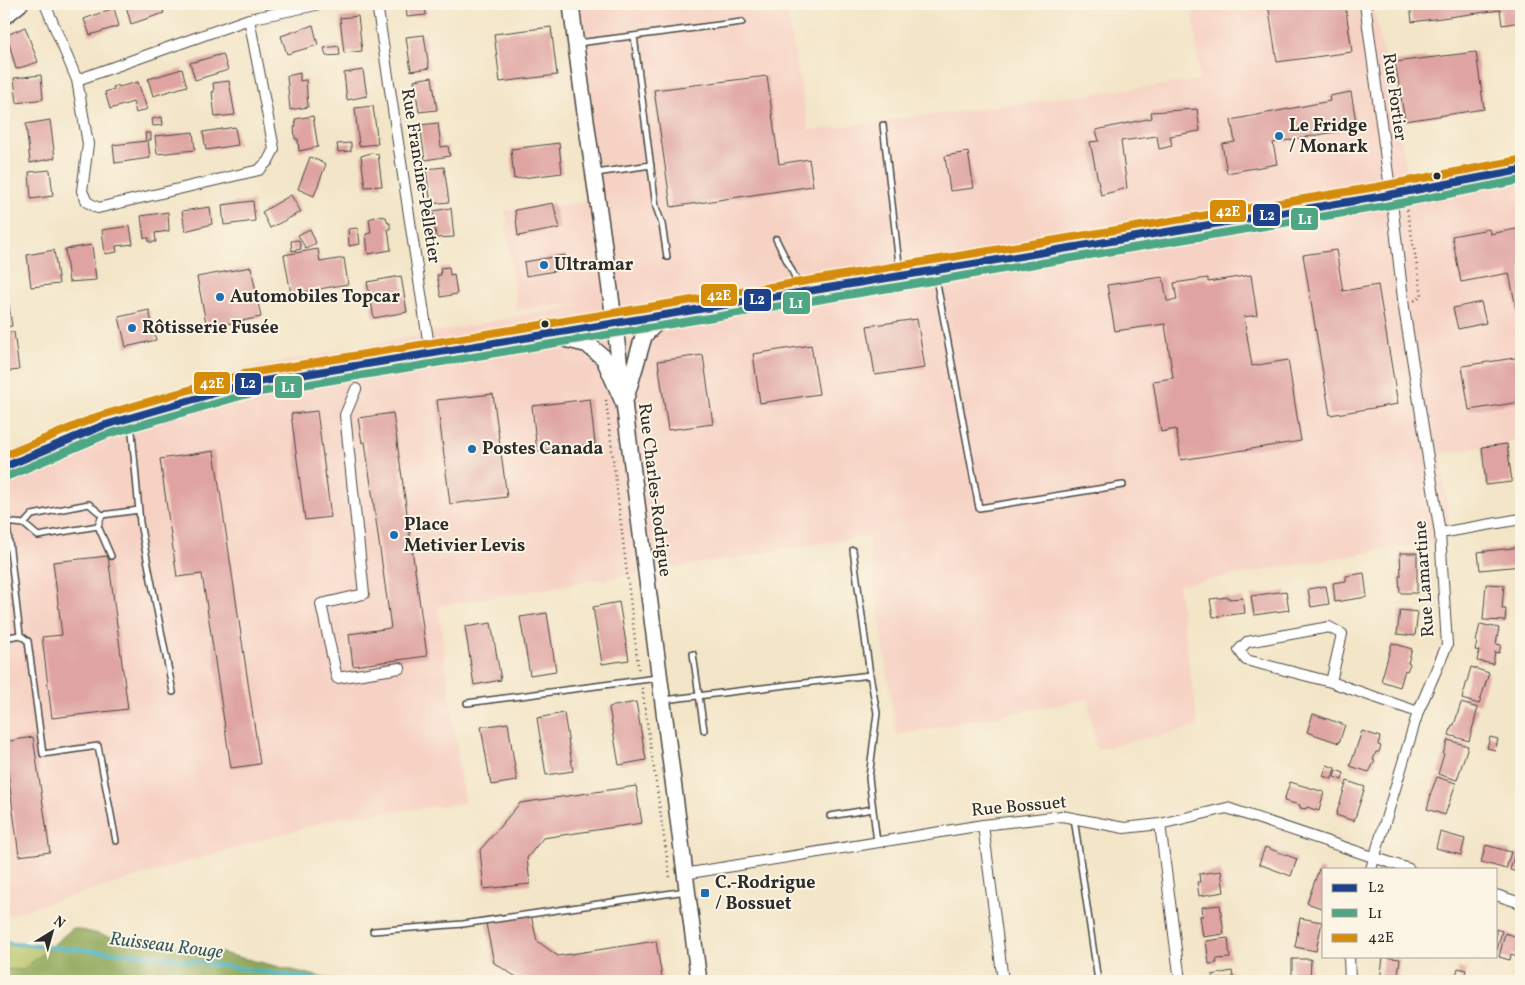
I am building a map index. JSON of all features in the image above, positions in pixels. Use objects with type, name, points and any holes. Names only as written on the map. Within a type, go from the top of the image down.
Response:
[{"type":"main road","points":[[4,468],[102,426],[246,384],[1391,195],[1521,170]]},
{"type":"main road","points":[[624,403],[644,335],[664,315]]},
{"type":"main road","points":[[546,334],[587,344],[604,358],[624,403]]},
{"type":"street","points":[[4,17],[20,4]]},
{"type":"street","points":[[46,4],[77,80],[88,144],[82,191],[86,202],[98,208],[259,170],[268,162],[274,149],[249,18]]},
{"type":"street","points":[[77,80],[249,18],[321,4]]},
{"type":"street","name":"Rue Francine-Pelletier","points":[[377,4],[430,353]]},
{"type":"street","name":"Rue Charles-Rodrigue","points":[[571,4],[575,44],[615,323],[684,874],[679,892],[699,981]]},
{"type":"street","name":"Rue Fortier","points":[[1366,4],[1391,195]]},
{"type":"street","name":"Rue Lamartine","points":[[1373,864],[1418,712],[1447,645],[1440,533],[1404,308],[1391,195]]},
{"type":"street","points":[[356,389],[345,415],[364,594],[322,604],[337,678],[400,668]]},
{"type":"street","points":[[1440,533],[1521,519]]},
{"type":"street","points":[[1331,682],[1342,634],[1328,627],[1247,642],[1239,650],[1246,660],[1331,682],[1418,712]]},
{"type":"street","name":"Rue Bossuet","points":[[684,874],[983,825],[1062,816],[1124,828],[1160,824],[1228,808],[1373,864],[1402,868]]},
{"type":"street","points":[[1160,824],[1180,981]]},
{"type":"street","points":[[983,825],[1003,981]]},
{"type":"street","points":[[1498,897],[1521,903]]},
{"type":"street","points":[[1349,958],[1350,981]]},
{"type":"lane","points":[[575,44],[742,22]]},
{"type":"lane","points":[[634,36],[656,207],[662,224],[667,257]]},
{"type":"lane","points":[[883,125],[900,275]]},
{"type":"lane","points":[[593,174],[651,165]]},
{"type":"lane","points":[[776,240],[802,292]]},
{"type":"lane","points":[[934,270],[979,508],[1123,485]]},
{"type":"lane","points":[[130,418],[139,510],[173,692]]},
{"type":"lane","points":[[4,499],[5,522],[20,635],[28,642],[43,754],[98,746],[116,841]]},
{"type":"lane","points":[[24,524],[32,515],[89,504],[102,515],[139,510]]},
{"type":"lane","points":[[102,515],[98,526],[111,556]]},
{"type":"lane","points":[[5,522],[24,524],[38,536],[98,526]]},
{"type":"lane","points":[[853,550],[877,713],[869,778],[877,842]]},
{"type":"lane","points":[[4,638],[20,635]]},
{"type":"lane","points":[[693,654],[704,730]]},
{"type":"lane","points":[[662,700],[870,675]]},
{"type":"lane","points":[[467,704],[660,678]]},
{"type":"lane","points":[[830,816],[873,809]]},
{"type":"lane","points":[[1074,818],[1098,981]]},
{"type":"lane","points":[[373,931],[463,924],[679,892]]},
{"type":"path","points":[[1391,195],[1408,209],[1422,295],[1404,308]]},
{"type":"path","points":[[605,394],[640,681],[679,892]]},
{"type":"shaded area","points":[[564,4],[786,4],[809,131],[1199,80],[1193,4],[1373,4],[1409,177],[1521,158],[1521,440],[1441,454],[1451,538],[1178,585],[1198,727],[1096,749],[1088,699],[896,735],[868,536],[438,606],[464,803],[337,818],[4,916],[4,459],[244,369],[588,303],[516,310],[505,211],[585,202]]},
{"type":"green space","points":[[73,928],[107,936],[218,952],[337,981],[4,981],[4,969],[23,970]]},
{"type":"green space","points":[[4,943],[157,956],[4,981]]},
{"type":"building","points":[[132,4],[161,4],[164,13],[131,24],[126,6]]},
{"type":"building","points":[[406,4],[425,4],[426,15],[407,17]]},
{"type":"building","points":[[1268,4],[1345,4],[1352,52],[1277,62]]},
{"type":"building","points":[[1410,4],[1521,4],[1521,22],[1502,25],[1500,10],[1412,22]]},
{"type":"building","points":[[114,8],[119,26],[90,35],[84,19]]},
{"type":"building","points":[[358,16],[362,51],[344,53],[340,18]]},
{"type":"building","points":[[313,25],[318,45],[287,54],[281,36]]},
{"type":"building","points":[[25,27],[38,62],[16,69],[7,35]]},
{"type":"building","points":[[551,27],[557,75],[500,82],[494,34]]},
{"type":"building","points":[[424,35],[429,68],[411,71],[406,37]]},
{"type":"building","points":[[339,46],[340,55],[326,56],[324,48]]},
{"type":"building","points":[[1476,52],[1484,109],[1405,121],[1395,62]]},
{"type":"building","points":[[223,54],[228,70],[195,80],[190,63]]},
{"type":"building","points":[[182,69],[187,86],[153,96],[148,79]]},
{"type":"building","points":[[363,70],[367,96],[347,100],[344,73]]},
{"type":"building","points":[[300,73],[300,81],[306,80],[308,107],[290,110],[287,76]]},
{"type":"building","points":[[41,75],[43,99],[17,103],[14,78]]},
{"type":"building","points":[[767,76],[779,164],[809,159],[813,186],[671,207],[654,90]]},
{"type":"building","points":[[432,77],[437,110],[419,112],[414,80]]},
{"type":"building","points":[[229,81],[235,115],[215,117],[212,92],[214,92],[213,83]]},
{"type":"building","points":[[138,82],[147,109],[136,113],[133,102],[110,109],[105,92],[114,89],[113,87],[118,85],[119,87]]},
{"type":"building","points":[[1351,92],[1357,128],[1273,143],[1277,164],[1227,173],[1222,144],[1235,142],[1231,120],[1330,101],[1329,96]]},
{"type":"building","points":[[373,106],[378,144],[359,146],[355,108]]},
{"type":"building","points":[[1197,109],[1200,131],[1170,136],[1172,146],[1159,149],[1157,136],[1121,141],[1127,188],[1101,195],[1090,142],[1099,141],[1096,130],[1152,118],[1151,112]]},
{"type":"building","points":[[313,116],[318,147],[299,151],[298,139],[295,139],[295,119]]},
{"type":"building","points":[[162,117],[163,125],[153,126],[152,119]]},
{"type":"building","points":[[50,120],[55,158],[30,163],[26,124]]},
{"type":"building","points":[[438,123],[441,147],[448,146],[450,156],[425,160],[420,125]]},
{"type":"building","points":[[235,127],[238,145],[206,150],[203,132]]},
{"type":"building","points":[[193,132],[195,150],[157,154],[155,136]]},
{"type":"building","points":[[145,133],[151,133],[151,140],[148,140],[150,158],[115,163],[113,145],[146,141]]},
{"type":"building","points":[[351,143],[351,151],[338,152],[337,144]]},
{"type":"building","points":[[559,143],[562,173],[514,179],[511,149]]},
{"type":"building","points":[[968,152],[974,188],[950,191],[945,156]]},
{"type":"building","points":[[371,153],[378,154],[382,186],[365,187],[361,156]]},
{"type":"building","points":[[310,157],[326,164],[314,196],[298,189]]},
{"type":"building","points":[[444,167],[449,202],[431,204],[426,169]]},
{"type":"building","points":[[50,170],[53,196],[31,199],[29,172]]},
{"type":"building","points":[[291,195],[301,212],[270,228],[262,212]]},
{"type":"building","points":[[253,201],[255,221],[224,225],[222,205]]},
{"type":"building","points":[[553,203],[560,228],[518,236],[515,210]]},
{"type":"building","points":[[210,207],[212,224],[185,231],[182,211]]},
{"type":"building","points":[[451,208],[454,237],[436,238],[433,211]]},
{"type":"building","points":[[168,212],[169,231],[155,233],[156,242],[149,242],[149,238],[144,238],[141,216]]},
{"type":"building","points":[[378,216],[386,217],[388,223],[390,223],[390,229],[388,229],[391,250],[368,254],[366,234],[371,233],[369,219]]},
{"type":"building","points":[[130,226],[133,244],[116,246],[117,252],[105,254],[102,230]]},
{"type":"building","points":[[358,228],[360,244],[349,246],[348,229]]},
{"type":"building","points":[[1521,228],[1520,328],[1509,273],[1461,282],[1452,236],[1489,229],[1490,234]]},
{"type":"building","points":[[310,229],[316,243],[306,249],[298,235]]},
{"type":"building","points":[[299,240],[301,249],[292,251],[291,241]]},
{"type":"building","points":[[92,245],[96,280],[69,282],[65,249]]},
{"type":"building","points":[[318,249],[320,262],[344,258],[348,284],[291,294],[284,255]]},
{"type":"building","points":[[54,250],[59,284],[31,287],[27,255]]},
{"type":"building","points":[[1336,250],[1343,291],[1378,285],[1398,404],[1330,415],[1303,255]]},
{"type":"building","points":[[565,255],[567,269],[526,276],[524,262]]},
{"type":"building","points":[[251,267],[261,317],[207,328],[197,277]]},
{"type":"building","points":[[449,267],[450,275],[454,274],[457,294],[441,297],[437,275],[441,275],[440,268]]},
{"type":"building","points":[[1251,275],[1257,315],[1244,317],[1252,366],[1288,360],[1301,441],[1181,460],[1176,429],[1161,432],[1153,381],[1173,378],[1165,324],[1115,331],[1107,285],[1163,277],[1167,301],[1177,300],[1174,283],[1208,278],[1208,282]]},
{"type":"building","points":[[401,276],[407,312],[374,318],[367,282]]},
{"type":"building","points":[[7,292],[12,326],[4,327],[4,293]]},
{"type":"building","points":[[1481,302],[1486,323],[1458,329],[1453,308]]},
{"type":"building","points":[[149,310],[156,340],[126,347],[119,317]]},
{"type":"building","points":[[917,319],[925,368],[875,375],[867,326]]},
{"type":"building","points":[[14,332],[19,370],[4,372],[4,333]]},
{"type":"building","points":[[811,345],[819,394],[760,403],[753,354]]},
{"type":"building","points":[[703,355],[713,424],[668,430],[658,361]]},
{"type":"building","points":[[1521,357],[1521,402],[1469,410],[1462,366]]},
{"type":"building","name":"Postes Canada","points":[[493,394],[507,497],[450,504],[437,400]]},
{"type":"building","points":[[590,399],[595,444],[537,451],[532,406]]},
{"type":"building","points":[[317,411],[331,517],[305,520],[291,414]]},
{"type":"building","name":"Place Metivier Levis","points":[[393,413],[427,656],[353,666],[349,634],[391,628],[365,442],[362,443],[358,418]]},
{"type":"building","points":[[1507,444],[1512,482],[1486,485],[1482,447]]},
{"type":"building","points":[[214,451],[260,764],[231,768],[202,574],[177,577],[160,459]]},
{"type":"building","points":[[1521,547],[1521,566],[1480,570],[1478,552]]},
{"type":"building","points":[[1400,553],[1417,553],[1417,593],[1400,593]]},
{"type":"building","points":[[108,556],[128,709],[52,718],[42,637],[62,635],[53,562]]},
{"type":"building","points":[[1364,573],[1367,597],[1335,602],[1333,583],[1346,581],[1346,576]]},
{"type":"building","points":[[1486,584],[1504,585],[1502,609],[1506,609],[1505,621],[1483,620]]},
{"type":"building","points":[[1326,586],[1329,604],[1311,607],[1308,589]]},
{"type":"building","points":[[1286,591],[1289,610],[1254,615],[1251,596]]},
{"type":"building","points":[[1229,597],[1229,599],[1243,598],[1245,613],[1213,617],[1210,599]]},
{"type":"building","points":[[619,602],[629,660],[602,664],[593,607]]},
{"type":"building","points":[[1400,610],[1418,612],[1415,636],[1397,634]]},
{"type":"building","points":[[547,613],[556,671],[530,675],[520,617]]},
{"type":"building","points":[[491,623],[501,680],[474,685],[465,627]]},
{"type":"building","points":[[1480,624],[1499,628],[1496,644],[1501,645],[1499,653],[1495,652],[1493,664],[1477,661],[1479,651],[1475,650]]},
{"type":"building","points":[[1392,643],[1412,649],[1408,663],[1410,664],[1407,671],[1405,670],[1400,687],[1381,681]]},
{"type":"building","points":[[1471,667],[1489,673],[1479,704],[1462,699]]},
{"type":"building","points":[[636,702],[646,760],[619,765],[609,707]]},
{"type":"building","points":[[1461,703],[1478,708],[1469,741],[1449,735]]},
{"type":"building","points":[[564,713],[573,771],[546,775],[537,718]]},
{"type":"building","points":[[1313,714],[1345,725],[1339,743],[1307,732]]},
{"type":"building","points":[[508,723],[517,781],[491,785],[481,727]]},
{"type":"building","points":[[1362,731],[1380,737],[1378,745],[1381,746],[1379,752],[1376,752],[1373,760],[1375,761],[1369,772],[1350,766]]},
{"type":"building","points":[[33,737],[50,852],[19,856],[4,742]]},
{"type":"building","points":[[1490,737],[1498,739],[1495,750],[1487,748]]},
{"type":"building","points":[[1448,740],[1468,746],[1457,780],[1438,774]]},
{"type":"building","points":[[1327,765],[1335,768],[1332,779],[1323,776]]},
{"type":"building","points":[[1336,770],[1344,773],[1342,780],[1334,777]]},
{"type":"building","points":[[1437,777],[1456,783],[1445,815],[1427,809]]},
{"type":"building","points":[[1347,781],[1365,787],[1354,821],[1336,815]]},
{"type":"building","points":[[1290,782],[1324,792],[1319,811],[1307,807],[1306,809],[1300,808],[1300,805],[1284,801]]},
{"type":"building","points":[[636,786],[642,823],[543,838],[527,858],[530,884],[484,889],[480,850],[520,803]]},
{"type":"building","points":[[1440,832],[1465,839],[1461,855],[1436,848]]},
{"type":"building","points":[[1486,845],[1511,852],[1506,869],[1481,862]]},
{"type":"building","points":[[1265,847],[1297,859],[1291,876],[1259,864]]},
{"type":"building","points":[[1515,853],[1521,855],[1521,873],[1510,870]]},
{"type":"building","points":[[1319,869],[1322,870],[1322,908],[1307,903]]},
{"type":"building","points":[[1221,871],[1224,892],[1199,896],[1197,882],[1200,882],[1199,874]]},
{"type":"building","points":[[1220,905],[1224,934],[1203,937],[1200,916],[1203,916],[1202,907]]},
{"type":"building","points":[[531,915],[537,941],[558,956],[656,941],[662,978],[640,981],[523,981],[494,963],[486,924]]},
{"type":"building","points":[[1300,918],[1322,922],[1316,951],[1295,947]]},
{"type":"building","points":[[1498,930],[1502,931],[1498,946]]},
{"type":"building","points":[[1505,933],[1521,938],[1521,957],[1511,954],[1510,960],[1499,957]]},
{"type":"building","points":[[1228,938],[1230,958],[1216,959],[1217,963],[1209,964],[1206,941]]},
{"type":"building","points":[[1383,958],[1400,959],[1397,981],[1380,981]]},
{"type":"building","points":[[1292,959],[1311,959],[1310,981],[1292,981]]},
{"type":"building","points":[[1458,968],[1466,970],[1464,978],[1456,976]]},
{"type":"building","points":[[1232,971],[1234,981],[1213,981],[1212,975]]},
{"type":"waterway","name":"Ruisseau Rouge","points":[[4,943],[157,956],[325,981]]},
{"type":"transit line","name":"42E","points":[[4,456],[99,416],[244,374],[1376,187],[1519,160]]},
{"type":"transit line","name":"L2","points":[[4,467],[102,426],[246,384],[1378,197],[1521,170]]},
{"type":"transit line","name":"L1","points":[[8,476],[105,435],[248,394],[1380,207],[1521,180]]},
{"type":"place","name":"Le Fridge / Monark","points":[[1279,136]]},
{"type":"place","name":"Ultramar","points":[[544,265]]},
{"type":"place","name":"Automobiles Topcar","points":[[220,297]]},
{"type":"place","name":"Rôtisserie Fusée","points":[[132,328]]},
{"type":"place","name":"Postes Canada","points":[[472,449]]},
{"type":"place","name":"Place Metivier Levis","points":[[394,535]]},
{"type":"place","name":"C.-Rodrigue / Bossuet","points":[[705,893]]}]
